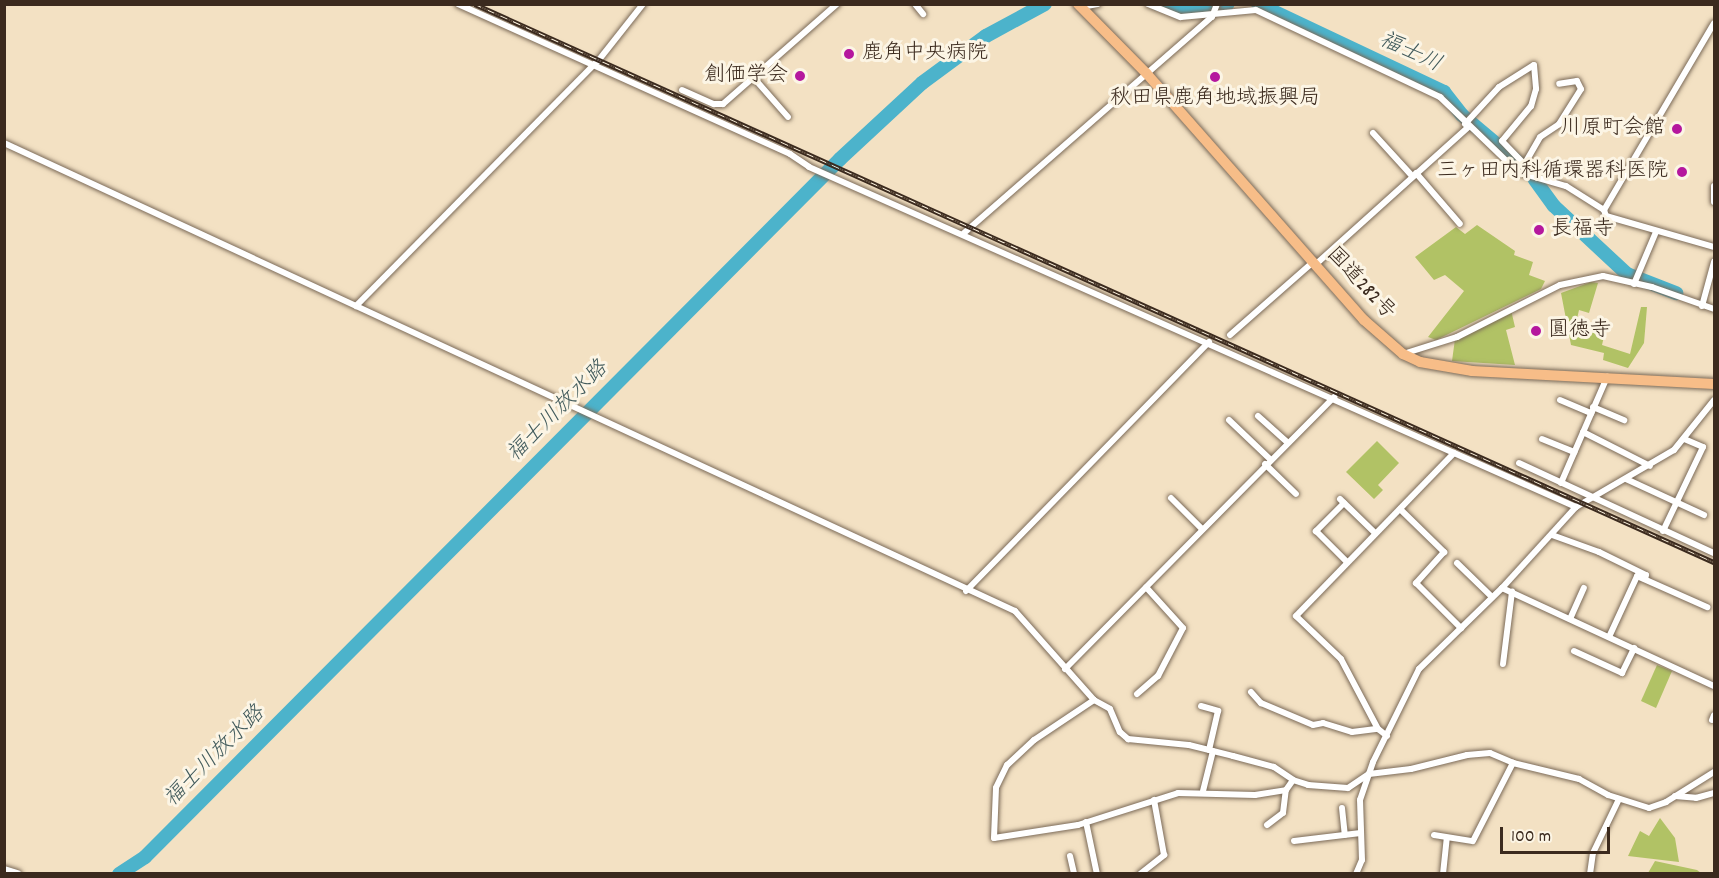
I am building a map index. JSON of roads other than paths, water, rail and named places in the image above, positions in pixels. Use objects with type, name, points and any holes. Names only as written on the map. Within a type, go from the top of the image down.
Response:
[{"type":"highway","name":"国道282号","points":[[1079,6],[1147,74],[1364,320],[1403,354],[1420,362],[1472,371],[1714,384]]},
{"type":"street","points":[[458,4],[790,154],[809,167],[1334,397],[1576,507]]},
{"type":"street","points":[[356,306],[592,66],[643,4]]},
{"type":"street","points":[[682,90],[714,104],[723,104],[837,4]]},
{"type":"street","points":[[915,4],[923,14]]},
{"type":"street","points":[[1079,6],[1098,4]]},
{"type":"street","points":[[1148,4],[1181,17],[1215,9],[1256,10],[1440,97],[1466,125],[1490,141],[1518,172],[1566,186],[1604,210],[1606,216],[1714,247]]},
{"type":"street","points":[[964,233],[1147,74],[1215,9]]},
{"type":"street","points":[[1604,210],[1714,23]]},
{"type":"street","points":[[1230,336],[1415,175],[1466,125],[1471,116],[1505,82],[1534,65],[1536,89],[1531,106],[1502,141],[1535,176]]},
{"type":"street","points":[[753,78],[788,117]]},
{"type":"street","points":[[1524,165],[1540,137],[1559,124],[1581,89],[1576,81],[1559,84]]},
{"type":"street","points":[[1374,133],[1460,224]]},
{"type":"street","points":[[4,143],[966,591],[1015,611],[1094,700],[1110,709],[1128,739],[1211,750],[1274,767],[1293,780],[1308,785],[1348,788],[1369,774],[1490,753],[1513,763],[1579,779],[1619,799],[1649,808],[1675,796],[1714,772]]},
{"type":"street","points":[[1714,186],[1714,202]]},
{"type":"street","points":[[1634,283],[1656,232]]},
{"type":"street","points":[[1702,306],[1714,262]]},
{"type":"street","points":[[1403,354],[1457,337],[1560,285],[1603,276],[1634,283],[1714,309]]},
{"type":"street","points":[[966,591],[1209,342]]},
{"type":"street","points":[[1561,483],[1607,377]]},
{"type":"street","points":[[1065,669],[1267,462],[1334,397]]},
{"type":"street","points":[[1560,400],[1624,420]]},
{"type":"street","points":[[1356,873],[1362,860],[1360,800],[1369,774],[1419,669],[1502,588],[1576,507],[1650,466],[1684,439],[1714,400]]},
{"type":"street","points":[[1258,416],[1287,442]]},
{"type":"street","points":[[1229,420],[1296,494]]},
{"type":"street","points":[[1583,432],[1650,466]]},
{"type":"street","points":[[1542,439],[1574,452]]},
{"type":"street","points":[[1663,531],[1703,447],[1684,439]]},
{"type":"street","points":[[1388,736],[1378,729],[1341,659],[1296,616],[1454,453]]},
{"type":"street","points":[[1519,463],[1714,553]]},
{"type":"street","points":[[1626,479],[1704,515]]},
{"type":"street","points":[[1171,498],[1202,529]]},
{"type":"street","points":[[1347,562],[1316,531],[1342,501],[1375,533]]},
{"type":"street","points":[[1400,509],[1444,552],[1416,583],[1461,628]]},
{"type":"street","points":[[1552,535],[1599,552],[1646,575],[1645,579]]},
{"type":"street","points":[[1457,563],[1492,597]]},
{"type":"street","points":[[1609,636],[1637,576],[1707,607]]},
{"type":"street","points":[[1137,694],[1158,676],[1183,628],[1146,587]]},
{"type":"street","points":[[1502,588],[1714,686]]},
{"type":"street","points":[[1570,619],[1584,588]]},
{"type":"street","points":[[1503,664],[1512,592]]},
{"type":"street","points":[[1574,651],[1622,673],[1634,648]]},
{"type":"street","points":[[1251,692],[1261,703],[1313,725],[1323,723],[1352,732],[1378,729]]},
{"type":"street","points":[[1094,700],[1034,740],[1007,765],[996,788],[994,838],[1086,822],[1178,793],[1203,791],[1255,795],[1286,790]]},
{"type":"street","points":[[1201,706],[1218,711],[1203,791]]},
{"type":"street","points":[[1434,835],[1473,841],[1513,763]]},
{"type":"street","points":[[1267,825],[1283,813],[1286,790],[1293,780]]},
{"type":"street","points":[[1675,796],[1696,798],[1714,793]]},
{"type":"street","points":[[1590,873],[1593,853],[1619,799]]},
{"type":"street","points":[[1140,873],[1164,855],[1154,800]]},
{"type":"street","points":[[1342,808],[1345,835]]},
{"type":"street","points":[[1086,822],[1097,873]]},
{"type":"street","points":[[1294,841],[1361,833]]},
{"type":"street","points":[[1443,873],[1447,838]]},
{"type":"street","points":[[1070,856],[1074,873]]},
{"type":"street","points":[[4,870],[17,873]]},
{"type":"waterway","name":"福士川放水路","points":[[119,874],[145,857],[840,159],[922,83],[986,36],[1045,4]]},
{"type":"waterway","name":"福士川","points":[[1158,4],[1185,10],[1228,4]]},
{"type":"waterway","name":"福士川","points":[[1258,4],[1444,92],[1462,115],[1525,168]]},
{"type":"waterway","name":"福士川","points":[[1535,180],[1554,206],[1627,274],[1676,293]]},
{"type":"railway","points":[[475,4],[1714,562]]},
{"type":"place","name":"鹿角中央病院","points":[[849,54]]},
{"type":"place","name":"創価学会","points":[[800,76]]},
{"type":"place","name":"秋田県鹿角地域振興局","points":[[1215,77]]},
{"type":"place","name":"川原町会館","points":[[1677,129]]},
{"type":"place","name":"三ヶ田内科循環器科医院","points":[[1682,172]]},
{"type":"place","name":"長福寺","points":[[1539,230]]},
{"type":"place","name":"圓徳寺","points":[[1536,331]]}]
